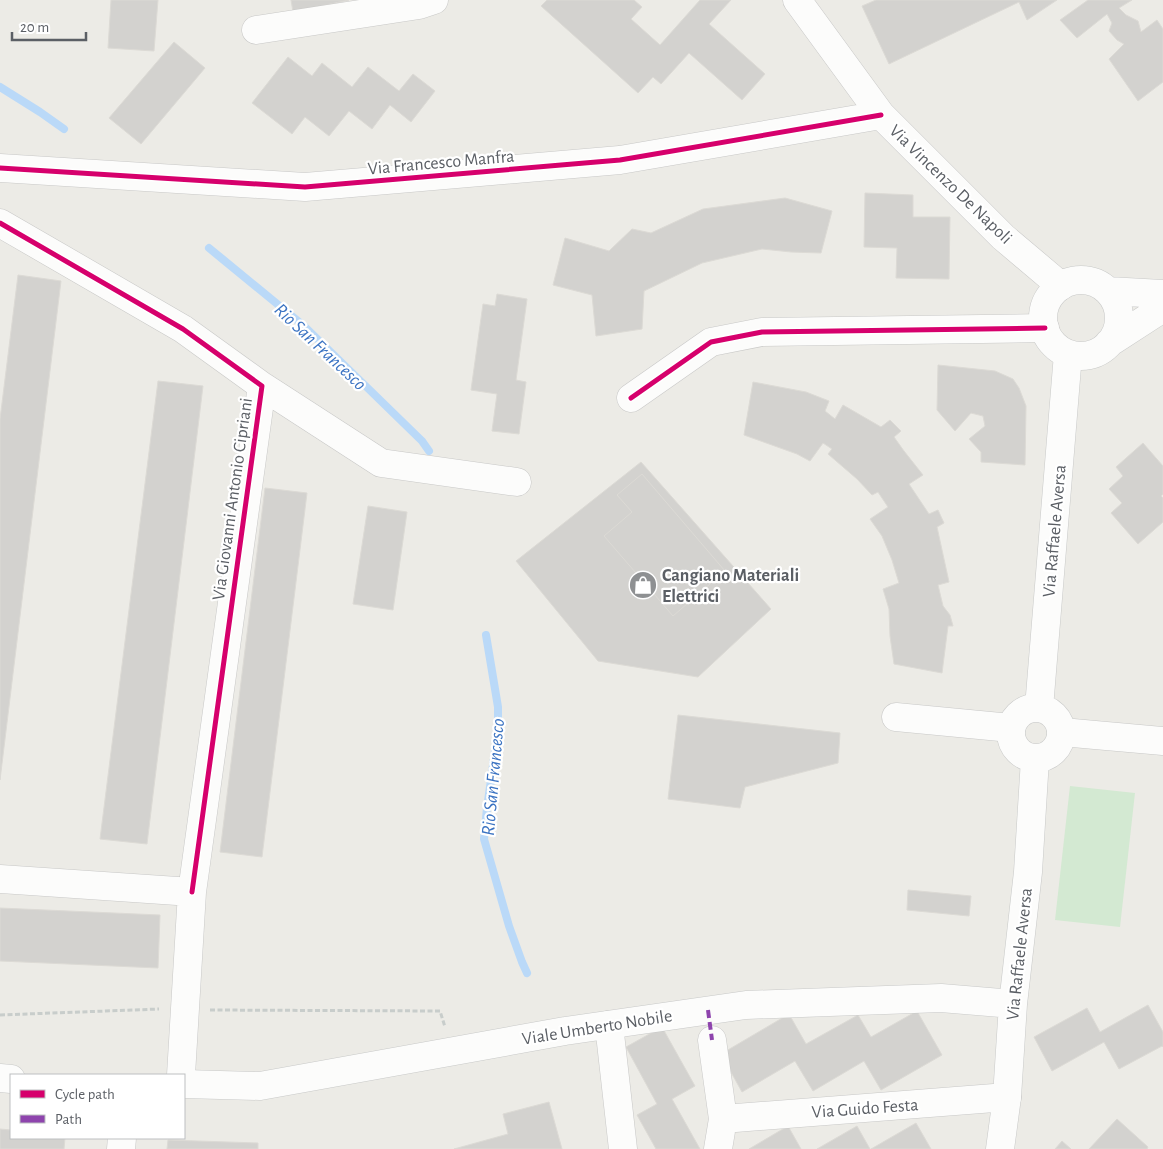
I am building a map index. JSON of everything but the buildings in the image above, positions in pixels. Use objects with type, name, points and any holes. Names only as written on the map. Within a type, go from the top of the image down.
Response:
[{"type":"street","points":[[256,30],[419,5],[434,0]]},
{"type":"street","name":"Via Vincenzo De Napoli","points":[[797,0],[881,116],[1003,237],[1061,286]]},
{"type":"street","name":"Via Francesco Manfra","points":[[0,168],[305,187],[620,160],[881,116]]},
{"type":"street","name":"Via Giovanni Antonio Cipriani","points":[[0,223],[182,329],[262,386],[381,463],[517,482]]},
{"type":"street","points":[[1110,343],[1116,334],[1119,311],[1108,291],[1098,284],[1085,280],[1073,281],[1061,286],[1052,294],[1046,304],[1043,316],[1050,340],[1068,354],[1079,356],[1091,355],[1101,351],[1163,308]]},
{"type":"street","points":[[1108,291],[1163,294]]},
{"type":"street","points":[[631,398],[711,342],[762,332],[1045,328]]},
{"type":"street","name":"Via Raffaele Aversa","points":[[1039,708],[1068,354]]},
{"type":"street","name":"Via Giovanni Antonio Cipriani","points":[[181,1074],[192,892],[262,386]]},
{"type":"street","points":[[1039,708],[1048,710],[1054,716],[1062,732],[1061,739],[1054,752],[1035,759],[1026,757],[1019,752],[1013,745],[1010,737],[1013,721],[1018,715],[1025,710],[1039,708]]},
{"type":"street","points":[[896,717],[1011,728]]},
{"type":"street","points":[[1062,732],[1163,740]]},
{"type":"street","name":"Via Raffaele Aversa","points":[[1000,1149],[1007,1097],[1013,1004],[1028,872],[1035,759]]},
{"type":"street","points":[[0,880],[192,892]]},
{"type":"street","name":"Viale Umberto Nobile","points":[[185,1084],[260,1086],[565,1031],[746,1005],[941,998],[1013,1004]]},
{"type":"street","points":[[609,1025],[622,1149]]},
{"type":"street","points":[[712,1040],[723,1119],[718,1149]]},
{"type":"street","name":"Via Guido Festa","points":[[723,1119],[1007,1097]]},
{"type":"path","points":[[0,1015],[185,1008],[213,1011],[440,1012],[454,1051]]},
{"type":"green space","points":[[1070,786],[1135,793],[1120,927],[1055,920]]},
{"type":"waterway","name":"Rio San Francesco","points":[[0,87],[64,129]]},
{"type":"waterway","name":"Rio San Francesco","points":[[209,248],[304,326],[422,441],[429,451]]},
{"type":"waterway","name":"Rio San Francesco","points":[[486,635],[498,707],[498,730],[484,839],[509,926],[527,973]]},
{"type":"marked path","points":[[708,1010],[712,1040]]},
{"type":"cycle path","points":[[0,168],[305,187],[620,160],[881,115]]},
{"type":"cycle path","points":[[0,223],[183,329],[262,386],[192,892]]},
{"type":"cycle path","points":[[631,398],[711,342],[762,332],[1045,328]]},
{"type":"place","name":"Cangiano Materiali Elettrici","points":[[643,585]]}]
